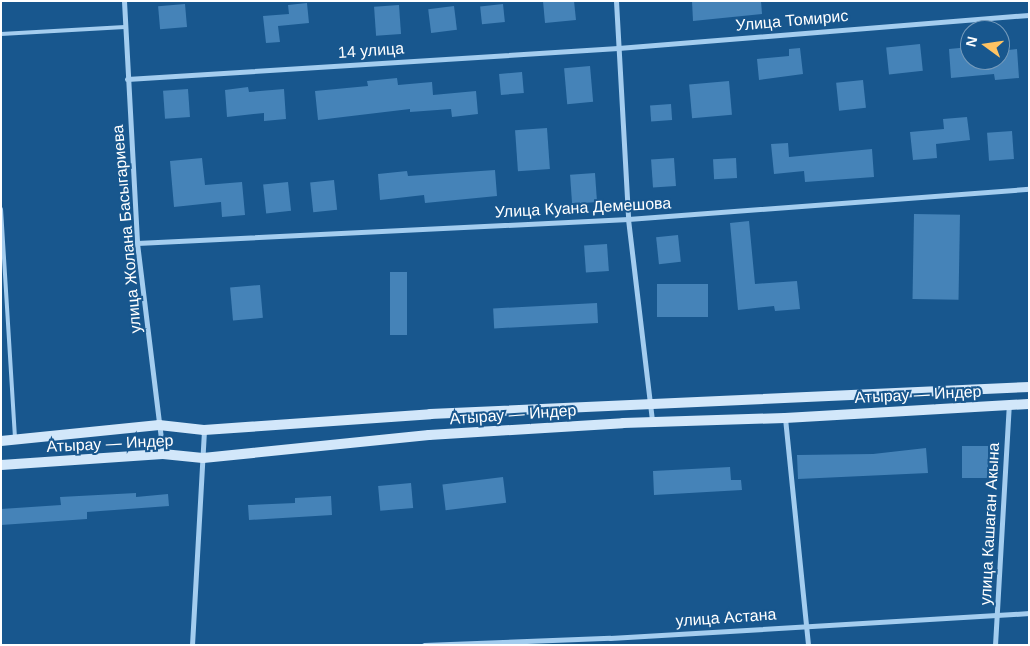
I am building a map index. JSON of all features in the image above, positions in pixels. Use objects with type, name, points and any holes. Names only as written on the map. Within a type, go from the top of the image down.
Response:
[{"type":"main road","name":"Атырау — Индер","points":[[1,441],[160,425],[204,430],[430,414],[650,406],[1029,387]]},
{"type":"main road","name":"Атырау — Индер","points":[[1,465],[163,454],[204,458],[430,436],[652,422],[785,418],[1029,404]]},
{"type":"street","name":"улица Жолана Басыгариева","points":[[124,1],[137,243],[163,454]]},
{"type":"street","points":[[616,1],[628,219],[652,422]]},
{"type":"street","name":"Улица Томирис","points":[[618,48],[1029,15]]},
{"type":"street","name":"14 улица","points":[[127,79],[618,48]]},
{"type":"street","name":"Улица Куана Демешова","points":[[137,243],[628,219],[1029,190]]},
{"type":"street","name":"улица Кашаган Акына","points":[[995,645],[1010,405]]},
{"type":"street","points":[[785,418],[808,626],[808,645]]},
{"type":"street","points":[[192,645],[204,458],[204,430]]},
{"type":"street","name":"улица Астана","points":[[424,645],[610,638],[1029,613]]},
{"type":"street","points":[[610,638],[610,645]]},
{"type":"lane","points":[[1,34],[125,26]]},
{"type":"lane","points":[[1,209],[15,440]]},
{"type":"building","points":[[543,1],[574,1],[576,20],[545,23]]},
{"type":"building","points":[[692,1],[761,1],[762,14],[693,21]]},
{"type":"building","points":[[307,3],[309,23],[278,26],[280,42],[266,43],[263,16],[289,14],[288,5]]},
{"type":"building","points":[[185,4],[187,27],[160,29],[158,6]]},
{"type":"building","points":[[503,4],[505,22],[482,24],[480,6]]},
{"type":"building","points":[[399,5],[401,34],[376,36],[374,7]]},
{"type":"building","points":[[454,6],[457,30],[431,33],[428,9]]},
{"type":"building","points":[[920,44],[923,71],[889,74],[886,48]]},
{"type":"building","points":[[800,48],[803,74],[759,80],[757,59],[789,56],[789,49]]},
{"type":"building","points":[[960,48],[960,70],[1010,70],[1010,50],[1017,49],[1019,78],[995,80],[994,74],[951,78],[949,49]]},
{"type":"building","points":[[590,66],[593,102],[567,104],[564,68]]},
{"type":"building","points":[[522,72],[524,93],[501,95],[499,74]]},
{"type":"building","points":[[397,78],[398,85],[432,82],[433,95],[476,91],[478,114],[452,117],[451,109],[410,112],[410,109],[318,120],[315,91],[368,86],[367,81]]},
{"type":"building","points":[[863,80],[866,108],[839,111],[836,83]]},
{"type":"building","points":[[729,81],[732,115],[692,118],[689,84]]},
{"type":"building","points":[[248,87],[249,92],[284,89],[286,119],[264,121],[264,113],[227,117],[225,90]]},
{"type":"building","points":[[188,89],[190,117],[165,119],[163,91]]},
{"type":"building","points":[[671,104],[672,120],[651,121],[650,105]]},
{"type":"building","points":[[967,117],[970,140],[936,144],[937,158],[913,160],[910,132],[944,129],[943,119]]},
{"type":"building","points":[[547,128],[550,169],[518,171],[515,130]]},
{"type":"building","points":[[1012,131],[1014,159],[989,161],[987,133]]},
{"type":"building","points":[[788,143],[789,157],[872,149],[874,177],[805,182],[804,171],[774,174],[771,144]]},
{"type":"building","points":[[202,158],[205,185],[242,182],[245,215],[222,217],[221,202],[174,207],[170,161]]},
{"type":"building","points":[[674,158],[676,186],[653,188],[651,160]]},
{"type":"building","points":[[736,158],[737,178],[714,179],[713,159]]},
{"type":"building","points":[[495,170],[497,196],[425,203],[424,195],[380,200],[378,174],[407,171],[408,176]]},
{"type":"building","points":[[595,173],[597,202],[572,204],[570,175]]},
{"type":"building","points":[[334,180],[337,210],[313,212],[310,183]]},
{"type":"building","points":[[288,182],[291,211],[266,213],[263,185]]},
{"type":"building","points":[[914,214],[960,215],[959,300],[913,299]]},
{"type":"building","points":[[749,221],[755,284],[797,281],[800,309],[775,311],[774,306],[738,310],[730,223]]},
{"type":"building","points":[[678,235],[681,262],[659,264],[656,237]]},
{"type":"building","points":[[607,244],[609,271],[586,273],[584,246]]},
{"type":"building","points":[[390,272],[407,272],[407,335],[390,335]]},
{"type":"building","points":[[657,284],[708,284],[708,317],[657,317]]},
{"type":"building","points":[[260,285],[263,318],[233,320],[230,288]]},
{"type":"building","points":[[597,303],[598,323],[494,328],[493,308]]},
{"type":"building","points":[[962,446],[988,446],[988,478],[962,478]]},
{"type":"building","points":[[926,448],[928,473],[798,479],[797,455],[873,454]]},
{"type":"building","points":[[730,467],[731,480],[741,480],[742,490],[654,495],[653,471]]},
{"type":"building","points":[[503,477],[506,503],[446,510],[442,484]]},
{"type":"building","points":[[411,483],[413,508],[380,511],[378,486]]},
{"type":"building","points":[[136,493],[136,497],[168,494],[169,506],[87,512],[87,519],[1,525],[1,509],[61,505],[60,497]]},
{"type":"building","points":[[331,496],[332,515],[249,520],[248,505],[295,503],[295,498]]}]
